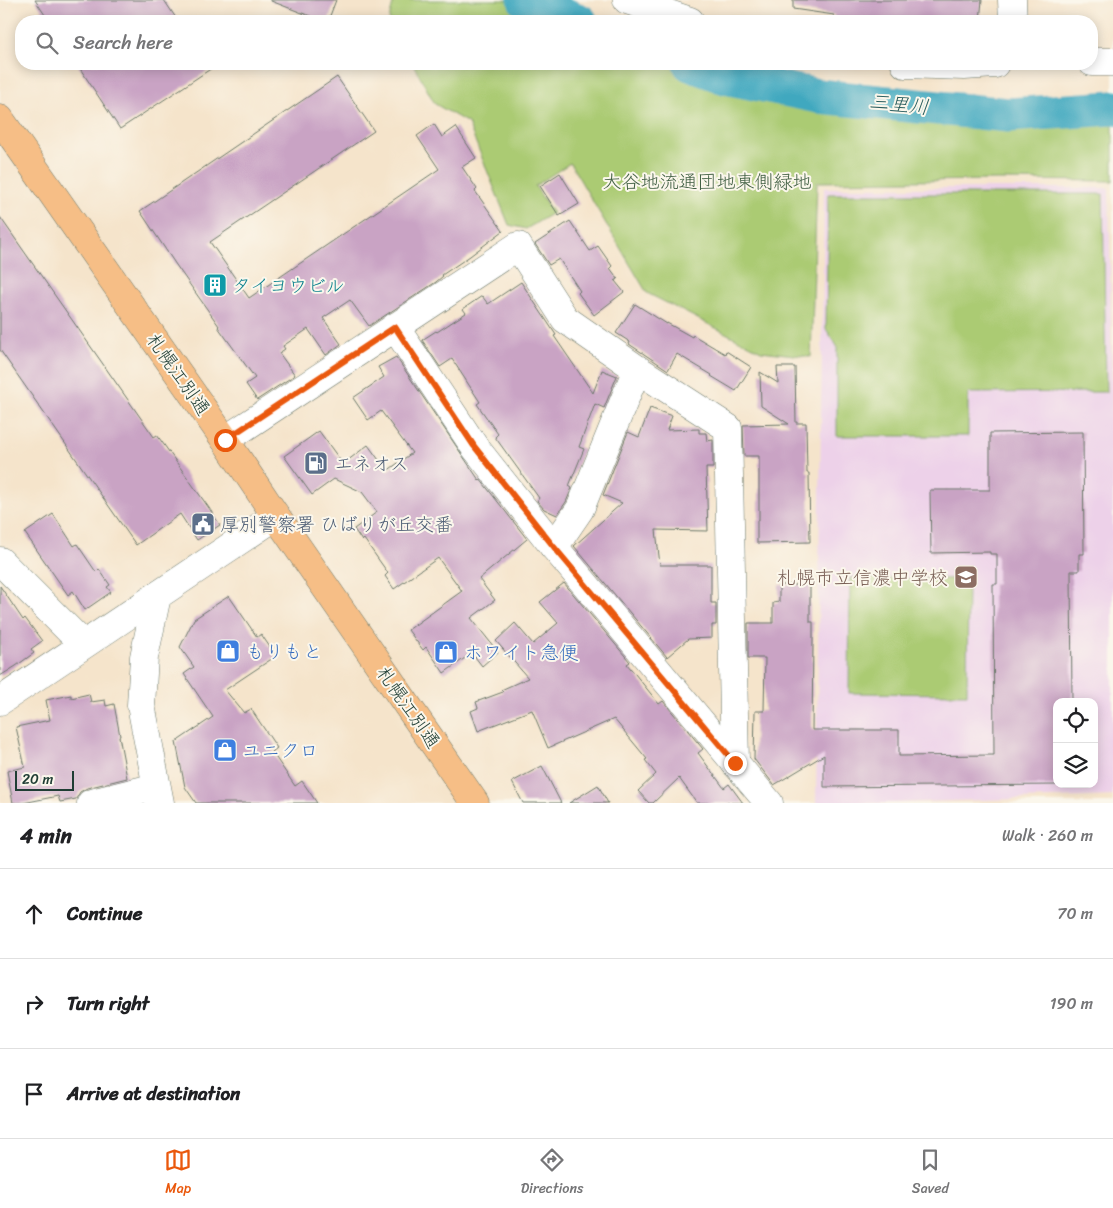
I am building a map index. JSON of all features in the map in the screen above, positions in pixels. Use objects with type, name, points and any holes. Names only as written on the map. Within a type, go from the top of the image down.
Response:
[{"type":"highway","name":"札幌江別通","points":[[0,119],[225,440],[475,803]]},
{"type":"street","points":[[627,0],[672,15]]},
{"type":"street","points":[[1012,0],[1012,15]]},
{"type":"street","points":[[1098,62],[1113,62]]},
{"type":"street","points":[[225,440],[518,246],[566,319],[637,369],[728,428],[735,763]]},
{"type":"street","points":[[395,327],[474,446],[554,547],[769,803]]},
{"type":"street","points":[[554,547],[580,510],[637,369]]},
{"type":"street","points":[[0,701],[276,516]]},
{"type":"street","points":[[0,561],[83,644]]},
{"type":"street","points":[[91,803],[158,795],[141,705],[144,657],[157,596]]},
{"type":"shaded area","name":"札幌市立信濃中学校","points":[[824,188],[1109,188],[1113,452],[1113,796],[888,803],[816,803]]},
{"type":"green space","points":[[394,0],[516,0],[560,15],[390,15]]},
{"type":"green space","name":"大谷地流通団地東側緑地","points":[[416,70],[721,70],[815,102],[959,122],[1113,117],[1113,181],[817,182],[811,357],[761,351],[647,293],[570,163],[535,186],[553,213],[526,229],[509,225],[468,123],[435,104]]},
{"type":"green space","points":[[828,194],[1103,194],[1106,392],[968,393],[968,436],[837,436],[837,346],[826,329]]},
{"type":"green space","points":[[850,578],[968,579],[967,694],[849,693]]},
{"type":"building","points":[[35,0],[164,0],[174,15],[45,15]]},
{"type":"building","points":[[336,0],[330,15],[307,15],[271,1]]},
{"type":"building","points":[[793,0],[982,0],[981,15],[834,15],[793,9]]},
{"type":"building","points":[[81,70],[209,70],[120,129]]},
{"type":"building","points":[[337,77],[374,131],[210,242],[249,298],[439,169],[417,136],[434,124],[442,137],[456,127],[476,158],[462,167],[477,189],[475,191],[503,231],[442,275],[436,282],[369,326],[350,300],[323,318],[341,344],[326,355],[308,329],[283,346],[285,349],[279,353],[295,375],[257,400],[246,384],[255,378],[218,327],[140,211]]},
{"type":"building","points":[[560,173],[579,204],[559,216],[540,186]]},
{"type":"building","points":[[0,217],[154,437],[157,435],[220,525],[197,540],[180,514],[136,545],[0,350]]},
{"type":"building","points":[[570,221],[590,251],[598,246],[612,266],[610,268],[618,279],[615,281],[624,292],[594,315],[578,293],[580,291],[559,259],[549,265],[535,244]]},
{"type":"building","points":[[521,282],[556,335],[554,336],[593,393],[602,370],[617,376],[604,408],[595,404],[579,447],[584,449],[569,486],[572,488],[566,502],[557,515],[544,509],[537,501],[539,498],[495,437],[498,434],[477,404],[480,402],[452,359],[440,367],[422,340],[466,313],[463,309],[482,296],[488,304]]},
{"type":"building","points":[[635,304],[667,324],[692,337],[693,335],[725,354],[726,351],[751,367],[736,391],[677,354],[668,370],[616,333]]},
{"type":"building","points":[[396,357],[479,480],[527,539],[479,579],[495,600],[471,618],[498,652],[482,666],[472,653],[444,673],[426,647],[423,650],[408,630],[462,591],[438,558],[394,589],[385,576],[388,573],[364,539],[362,541],[354,529],[377,512],[362,492],[334,479],[312,495],[284,456],[319,431],[343,464],[368,445],[387,471],[412,453],[381,411],[368,420],[353,398],[384,377],[378,367]]},
{"type":"building","points":[[777,367],[795,367],[796,423],[806,423],[810,542],[757,543],[759,456],[744,456],[743,425],[789,424],[761,406],[760,372],[778,383]]},
{"type":"building","points":[[650,408],[672,416],[667,430],[699,429],[699,433],[706,433],[707,441],[713,440],[713,468],[706,468],[708,531],[656,530],[660,565],[711,565],[711,603],[716,603],[716,625],[712,625],[712,638],[688,639],[667,657],[574,546],[622,503],[603,495],[628,432],[639,437]]},
{"type":"building","points":[[1083,432],[1084,554],[1079,554],[1079,571],[1071,571],[1072,698],[1053,698],[1053,785],[824,787],[824,755],[774,785],[754,759],[755,711],[764,711],[765,658],[748,658],[748,623],[773,623],[773,603],[779,602],[779,585],[810,585],[810,622],[813,622],[812,730],[899,730],[899,756],[994,755],[993,584],[997,584],[997,554],[990,554],[990,552],[931,553],[930,490],[990,490],[990,433]]},
{"type":"building","points":[[53,514],[74,546],[77,544],[96,572],[99,569],[110,585],[107,587],[111,592],[85,610],[73,591],[68,595],[25,533]]},
{"type":"building","points":[[564,583],[630,662],[627,664],[659,704],[663,701],[703,749],[698,753],[724,788],[729,784],[743,803],[697,803],[679,778],[653,803],[649,803],[638,791],[656,774],[645,760],[647,759],[614,719],[548,748],[532,710],[478,731],[471,711],[478,708],[476,702],[503,692],[501,690],[528,678],[496,641],[515,623],[533,644],[558,623],[540,602]]},
{"type":"building","points":[[0,586],[23,620],[25,618],[42,641],[31,649],[34,653],[0,676]]},
{"type":"building","points":[[229,596],[257,637],[261,634],[276,656],[225,690],[244,713],[251,709],[277,748],[272,752],[295,786],[302,781],[317,803],[196,803],[185,787],[176,742],[213,717],[184,674],[194,667],[180,647],[194,619]]},
{"type":"building","points":[[89,694],[91,702],[105,700],[106,706],[114,704],[127,778],[87,788],[80,792],[76,799],[60,802],[58,796],[23,803],[13,803],[7,771],[25,767],[16,727],[50,720],[46,700]]},
{"type":"building","points":[[542,766],[561,803],[523,803],[512,782]]},
{"type":"building","points":[[598,785],[608,803],[569,803]]},
{"type":"waterway","name":"三里川","points":[[525,0],[564,15]]},
{"type":"waterway","name":"三里川","points":[[706,70],[725,77],[818,96],[1008,115],[1113,108]]},
{"type":"place","name":"タイヨウビル","points":[[215,285]]},
{"type":"place","name":"エネオス","points":[[316,463]]},
{"type":"place","name":"厚別警察署 ひばりが丘交番","points":[[203,524]]},
{"type":"place","name":"札幌市立信濃中学校","points":[[966,577]]},
{"type":"place","name":"もりもと","points":[[228,651]]},
{"type":"place","name":"ホワイト急便","points":[[446,652]]},
{"type":"place","name":"ユニクロ","points":[[225,750]]},
{"type":"route","points":[[225,440],[395,327],[474,446],[554,547],[735,763]]}]
